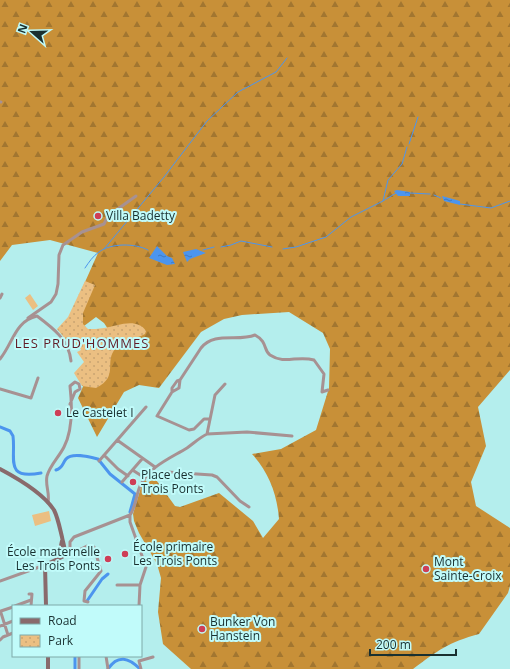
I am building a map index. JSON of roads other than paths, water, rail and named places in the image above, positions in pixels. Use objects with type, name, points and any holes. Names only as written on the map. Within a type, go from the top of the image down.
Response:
[{"type":"street","points":[[0,359],[7,350],[16,331],[28,318],[51,302],[56,294],[58,284],[59,255],[63,246],[82,232],[104,224],[108,216],[136,196]]},
{"type":"street","points":[[28,318],[38,316],[56,331],[69,349],[71,361]]},
{"type":"street","points":[[172,392],[179,388],[180,380],[205,343],[226,337],[249,338],[255,335],[264,342],[267,352],[270,355],[286,360],[302,357],[314,360],[324,374],[322,392],[328,390]]},
{"type":"street","points":[[0,389],[32,398],[38,378]]},
{"type":"street","points":[[180,380],[177,380],[172,388],[172,392],[157,416],[189,430],[194,429],[204,419],[210,419]]},
{"type":"street","points":[[46,502],[50,494],[47,487],[47,477],[68,438],[70,430],[70,404],[70,390],[72,383],[78,382],[80,389],[75,392],[70,404]]},
{"type":"street","points":[[208,434],[215,395],[225,384]]},
{"type":"street","points":[[70,390],[75,392]]},
{"type":"street","points":[[100,460],[146,407]]},
{"type":"street","points":[[140,605],[140,585],[145,564],[130,522],[130,515],[138,497],[138,490],[146,477],[155,467],[208,434],[247,432],[292,436]]},
{"type":"street","points":[[118,440],[142,459],[155,467]]},
{"type":"street","points":[[104,455],[118,469],[128,476]]},
{"type":"street","points":[[122,482],[142,459]]},
{"type":"street","points":[[0,469],[24,482],[54,510],[65,550],[62,558]]},
{"type":"street","points":[[134,470],[146,477],[167,472],[212,474],[217,477],[240,501],[249,507]]},
{"type":"street","points":[[71,553],[70,542],[74,537],[130,515]]},
{"type":"street","points":[[57,560],[62,541]]},
{"type":"street","points":[[0,581],[45,565],[87,546],[94,547],[100,571],[84,591],[84,601],[88,602]]},
{"type":"street","points":[[45,565],[46,605]]},
{"type":"street","points":[[117,585],[140,585]]},
{"type":"street","points":[[29,594],[32,594],[31,605]]},
{"type":"street","points":[[17,605],[31,600]]},
{"type":"street","points":[[8,635],[1,612],[12,607]]},
{"type":"street","points":[[0,626],[12,621]]},
{"type":"street","points":[[0,640],[3,636],[12,633]]},
{"type":"street","points":[[48,657],[48,669]]},
{"type":"street","points":[[79,657],[79,668]]},
{"type":"street","points":[[106,657],[108,668]]},
{"type":"street","points":[[135,660],[139,661],[153,657]]},
{"type":"street","points":[[139,661],[141,668]]},
{"type":"water","points":[[394,191],[410,192],[410,196],[398,196]]},
{"type":"water","points":[[442,196],[460,201],[460,205],[444,201]]},
{"type":"water","points":[[157,246],[167,256],[172,258],[175,264],[167,265],[149,258]]},
{"type":"water","points":[[196,249],[206,253],[190,259],[187,262],[183,252]]},
{"type":"waterway","points":[[104,249],[164,177],[207,121],[238,92],[276,72],[287,58]]},
{"type":"waterway","points":[[409,144],[418,117]]},
{"type":"waterway","points":[[283,249],[296,247],[326,237],[351,217],[383,201],[388,180],[402,164],[407,147]]},
{"type":"waterway","points":[[383,201],[396,193]]},
{"type":"waterway","points":[[409,193],[430,194]]},
{"type":"waterway","points":[[434,195],[441,198]]},
{"type":"waterway","points":[[460,204],[491,208],[510,201]]},
{"type":"waterway","points":[[221,247],[241,241],[272,247]]},
{"type":"waterway","points":[[85,268],[91,259],[104,249],[110,247],[130,245],[148,250]]},
{"type":"waterway","points":[[203,250],[214,247]]},
{"type":"waterway","points":[[0,427],[10,431],[13,436],[13,460],[14,466],[17,470],[21,473],[41,473]]},
{"type":"waterway","points":[[56,470],[61,467],[66,459],[72,456],[77,455],[98,459],[110,474],[135,494],[130,512]]},
{"type":"waterway","points":[[87,601],[102,579],[108,574]]},
{"type":"waterway","points":[[75,657],[75,669]]},
{"type":"waterway","points":[[108,669],[116,661],[124,659],[132,662],[140,669]]},
{"type":"place","name":"Villa Badetty","points":[[98,216]]},
{"type":"place","name":"Le Castelet I","points":[[58,413]]},
{"type":"place","name":"Place des Trois Ponts","points":[[133,482]]},
{"type":"place","name":"École primaire Les Trois Ponts","points":[[125,554]]},
{"type":"place","name":"École maternelle Les Trois Ponts","points":[[108,559]]},
{"type":"place","name":"Mont Sainte-Croix","points":[[426,569]]},
{"type":"place","name":"Bunker Von Hanstein","points":[[202,629]]},
{"type":"district","name":"LES PRUD'HOMMES","points":[[82,343]]}]
